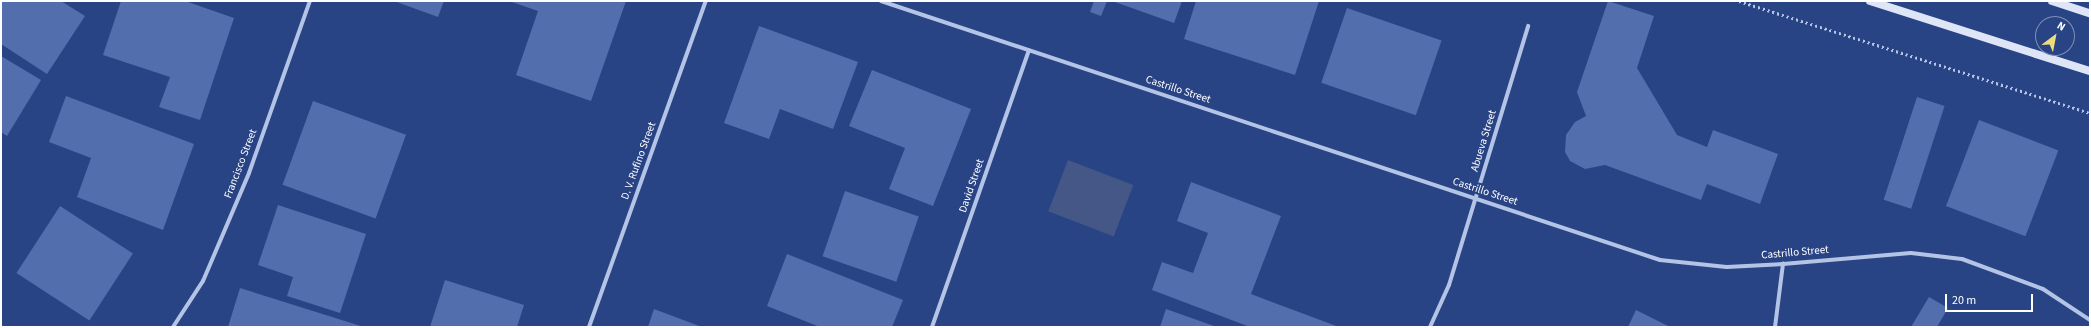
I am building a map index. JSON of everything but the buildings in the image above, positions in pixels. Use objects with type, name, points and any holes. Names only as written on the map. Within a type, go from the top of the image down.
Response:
[{"type":"street","name":"Francisco Street","points":[[173,327],[203,281],[249,173],[310,1]]},
{"type":"street","name":"D. V. Rufino Street","points":[[589,327],[706,1]]},
{"type":"street","name":"Castrillo Street","points":[[882,1],[1660,260],[1727,266],[1783,264],[1911,254],[1962,259],[2043,289],[2090,320]]},
{"type":"street","points":[[1870,1],[2090,71]]},
{"type":"street","points":[[2052,1],[2090,13]]},
{"type":"street","name":"Abueva Street","points":[[1430,327],[1449,285],[1528,26]]},
{"type":"street","name":"David Street","points":[[932,327],[1029,50]]},
{"type":"street","points":[[1775,327],[1783,264]]},
{"type":"path","points":[[1739,1],[2090,113]]},
{"type":"water","points":[[1068,160],[1133,185],[1114,236],[1048,211]]}]
